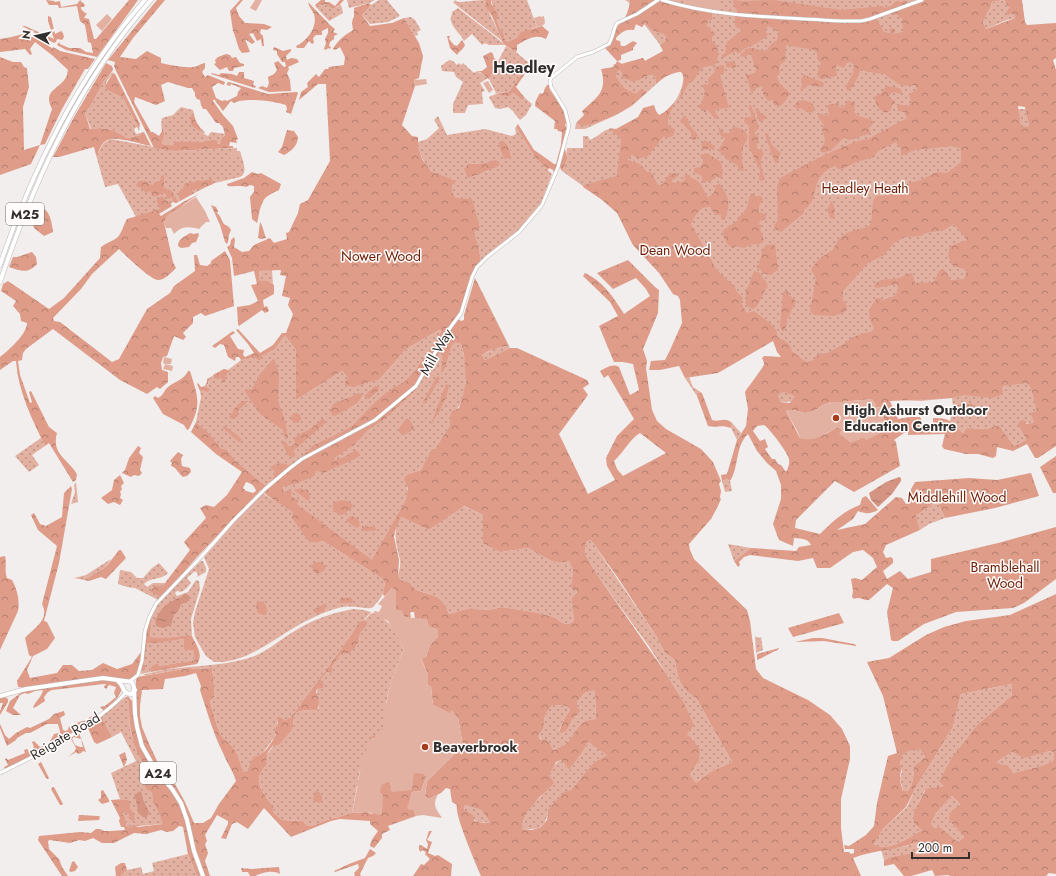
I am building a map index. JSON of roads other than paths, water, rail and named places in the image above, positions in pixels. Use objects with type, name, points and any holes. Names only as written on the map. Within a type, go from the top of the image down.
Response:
[{"type":"highway","name":"M25","points":[[0,265],[32,182],[64,116],[96,65],[144,0]]},
{"type":"highway","name":"M25","points":[[0,282],[10,251],[38,183],[67,123],[100,66],[151,0]]},
{"type":"highway","points":[[0,696],[26,689],[109,678],[116,679],[128,681],[132,682],[135,688],[133,693],[125,693],[122,686],[116,679]]},
{"type":"highway","points":[[122,686],[128,681]]},
{"type":"highway","name":"A24","points":[[135,688],[134,703],[137,727],[142,746],[155,769],[172,789],[181,803],[188,820],[194,851],[203,876]]},
{"type":"highway","name":"A24","points":[[131,694],[134,703]]},
{"type":"main road","name":"Mill Way","points":[[135,688],[136,677],[142,661],[144,637],[147,624],[156,604],[233,521],[265,489],[302,459],[375,420],[416,386],[447,332],[461,313],[472,277],[477,268],[486,257],[519,232],[542,205],[548,187],[557,169],[569,122],[563,105],[551,87],[551,78],[577,58],[609,44],[616,25],[637,14],[658,0]]},
{"type":"main road","points":[[662,0],[686,7],[716,12],[842,22],[870,19],[922,0]]},
{"type":"main road","points":[[128,681],[136,677]]},
{"type":"main road","name":"Reigate Road","points":[[0,773],[81,730],[104,713],[125,693]]},
{"type":"water","points":[[972,404],[973,406],[967,410],[959,410],[959,405]]},
{"type":"water","points":[[899,477],[901,478],[901,481],[892,494],[878,507],[871,500],[869,493],[886,482]]},
{"type":"water","points":[[185,593],[189,595],[189,601],[182,604],[178,612],[174,615],[171,625],[163,628],[156,626],[155,620],[163,608]]},
{"type":"water","points":[[140,791],[149,812],[147,817],[143,817],[138,813],[134,795]]},
{"type":"place","name":"High Ashurst Outdoor Education Centre","points":[[836,418]]},
{"type":"place","name":"Beaverbrook","points":[[425,747]]},
{"type":"district","name":"Headley","points":[[524,67]]},
{"type":"park label","name":"Headley Heath","points":[[865,188]]},
{"type":"park label","name":"Dean Wood","points":[[675,250]]},
{"type":"park label","name":"Nower Wood","points":[[381,256]]},
{"type":"park label","name":"Middlehill Wood","points":[[957,497]]},
{"type":"park label","name":"Bramblehall Wood","points":[[1005,576]]}]
